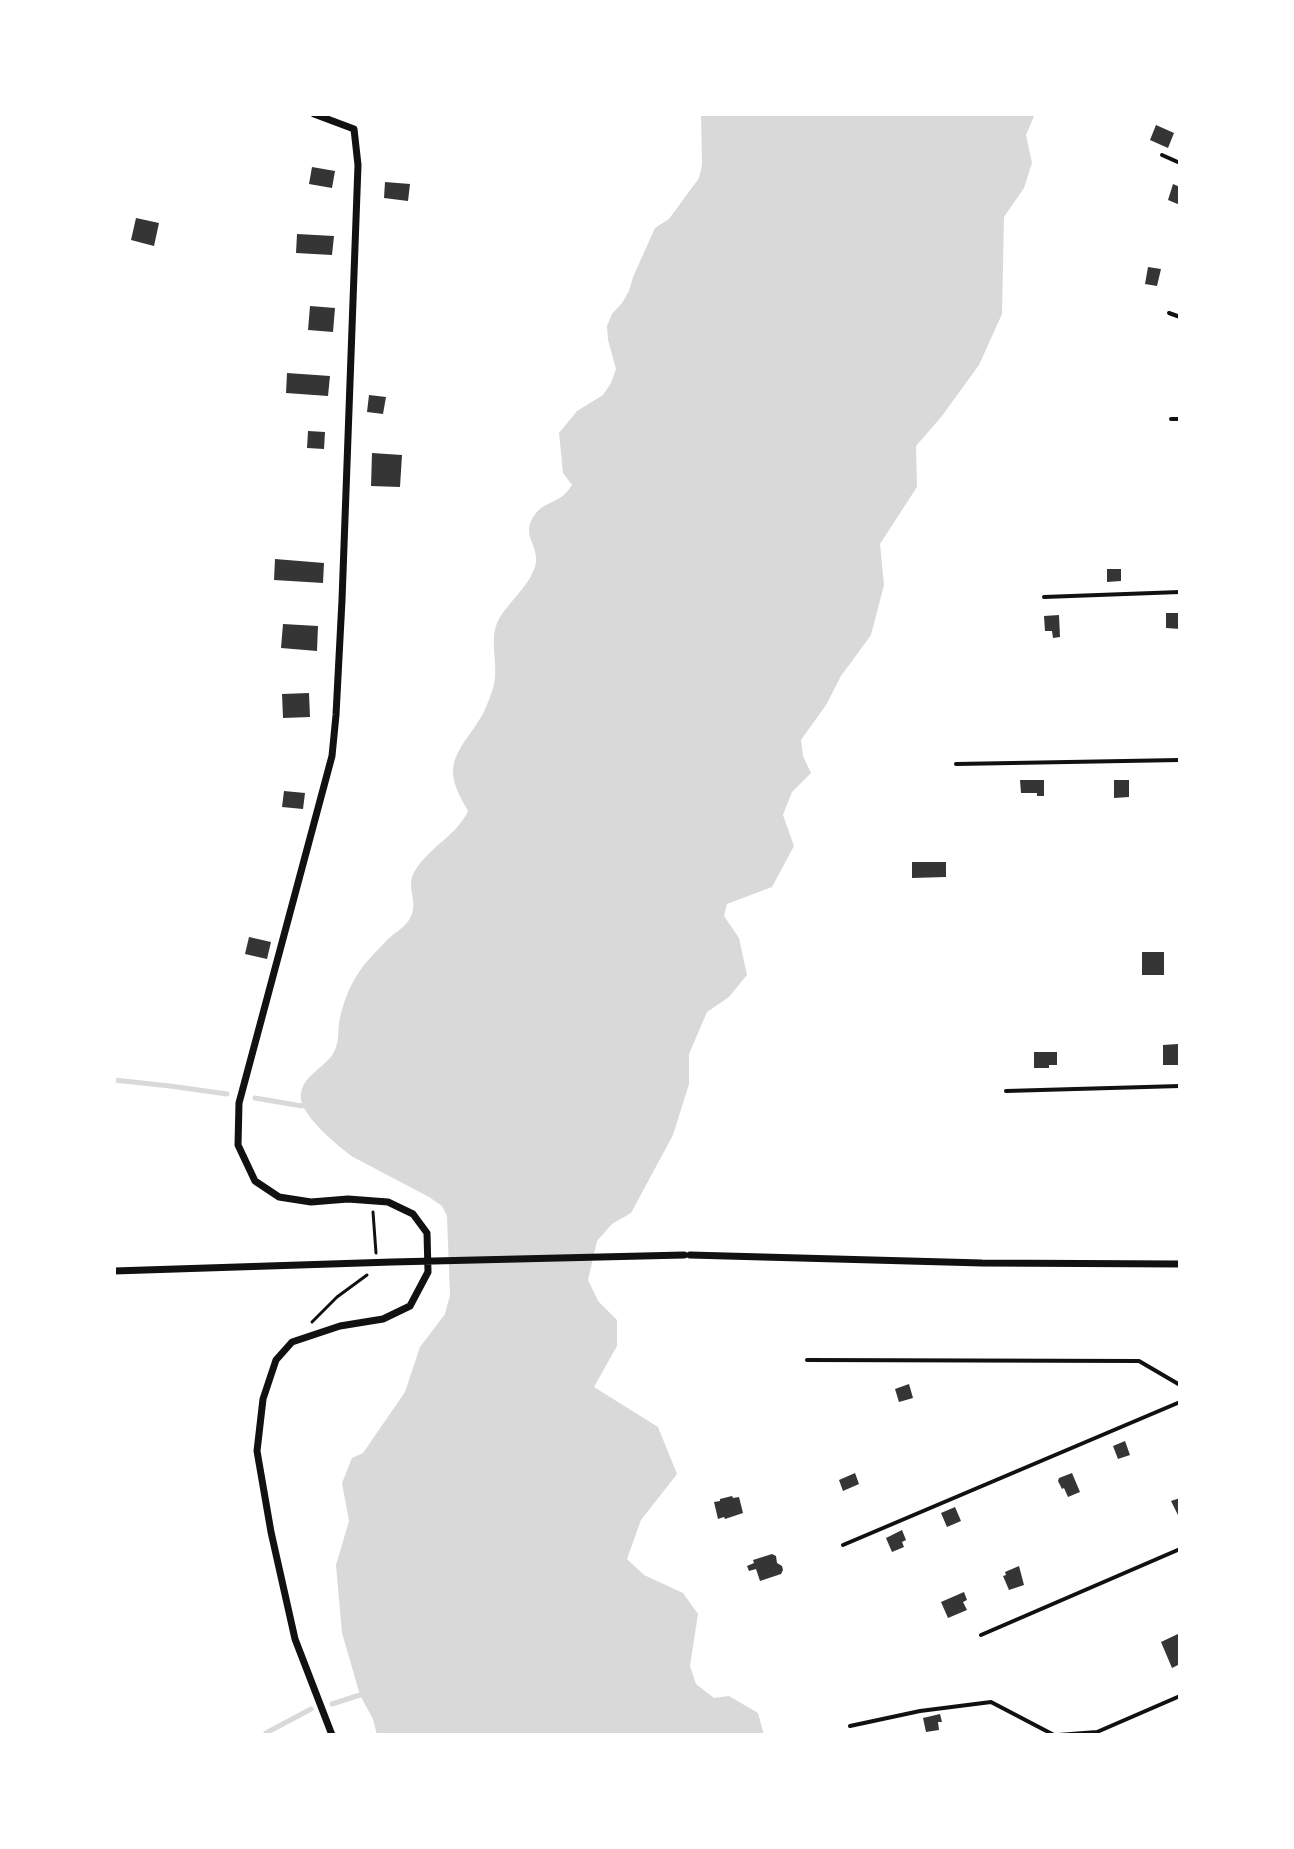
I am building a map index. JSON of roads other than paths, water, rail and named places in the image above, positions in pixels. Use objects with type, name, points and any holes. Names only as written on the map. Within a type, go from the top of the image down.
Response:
[{"type":"street","points":[[314,114],[354,129],[358,165],[336,715],[332,756],[239,1103],[238,1145],[255,1181],[279,1197],[311,1202],[348,1199],[388,1202],[413,1214],[427,1233],[428,1272],[410,1306],[383,1319],[340,1326],[292,1342],[276,1360],[263,1399],[257,1451],[271,1532],[295,1639],[332,1735]]},
{"type":"street","points":[[114,1271],[687,1255],[967,1263],[1180,1264]]},
{"type":"lane","points":[[1162,155],[1180,163]]},
{"type":"lane","points":[[1169,313],[1180,317]]},
{"type":"lane","points":[[1171,419],[1180,419]]},
{"type":"lane","points":[[1044,597],[1180,592]]},
{"type":"lane","points":[[956,764],[1180,760]]},
{"type":"lane","points":[[1006,1091],[1180,1086]]},
{"type":"lane","points":[[807,1360],[1139,1361],[1180,1385]]},
{"type":"lane","points":[[843,1545],[1180,1402]]},
{"type":"lane","points":[[981,1635],[1180,1549]]},
{"type":"lane","points":[[850,1726],[920,1711],[991,1702],[1056,1735],[1097,1732],[1180,1696]]},
{"type":"waterway","points":[[114,1080],[227,1094]]},
{"type":"waterway","points":[[255,1098],[302,1106]]},
{"type":"waterway","points":[[332,1704],[360,1695]]},
{"type":"waterway","points":[[266,1733],[311,1709]]}]
